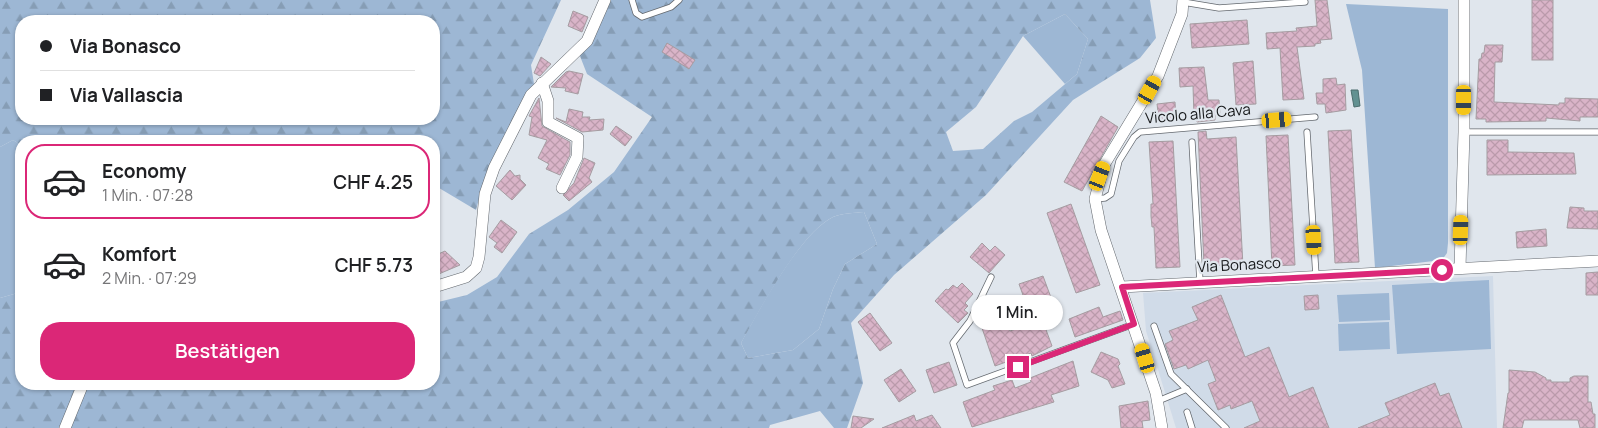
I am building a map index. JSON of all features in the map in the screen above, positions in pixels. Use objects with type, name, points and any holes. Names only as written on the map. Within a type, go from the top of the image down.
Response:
[{"type":"street","points":[[440,286],[473,272],[479,257],[487,186],[526,104],[542,83],[588,41],[606,0]]},
{"type":"street","points":[[1460,268],[1464,132],[1464,0]]},
{"type":"street","points":[[1162,428],[1158,401],[1122,287],[1101,230],[1095,199],[1104,165],[1158,76],[1182,14],[1183,1]]},
{"type":"street","points":[[542,83],[548,101],[548,122],[578,138],[577,157],[562,188]]},
{"type":"street","name":"Via Bonasco","points":[[1122,287],[1598,261]]},
{"type":"street","points":[[65,428],[81,390]]},
{"type":"lane","points":[[632,0],[636,13],[642,18],[679,0]]},
{"type":"lane","points":[[1183,1],[1219,8],[1305,2]]},
{"type":"lane","name":"Vicolo alla Cava","points":[[1095,199],[1105,198],[1111,194],[1119,161],[1134,137],[1140,132],[1315,117]]},
{"type":"lane","points":[[1307,132],[1316,276]]},
{"type":"lane","points":[[1464,132],[1598,132]]},
{"type":"lane","points":[[1192,142],[1200,282]]},
{"type":"lane","points":[[991,277],[970,321],[953,343],[967,385],[1134,324]]},
{"type":"lane","points":[[1154,326],[1171,374],[1226,428]]},
{"type":"lane","points":[[1158,401],[1187,390]]},
{"type":"lane","points":[[1187,412],[1192,428]]},
{"type":"shaded area","points":[[1351,90],[1358,90],[1360,106],[1354,107]]},
{"type":"shaded area","points":[[1493,276],[1497,428],[1176,428],[1146,331],[1143,293]]},
{"type":"green space","points":[[0,0],[561,0],[531,65],[535,90],[485,177],[476,210],[440,189],[440,135],[15,135],[15,141],[13,140],[0,147]]},
{"type":"green space","points":[[605,0],[1150,0],[1156,38],[1140,58],[1073,100],[986,195],[894,275],[851,323],[863,383],[847,428],[834,428],[820,411],[770,425],[769,428],[0,428],[0,298],[15,294],[15,390],[440,390],[440,302],[467,295],[497,277],[529,234],[568,210],[614,172],[652,117],[587,74],[578,51]],"holes":[[[1065,14],[1088,39],[1077,74],[1032,112],[1014,121],[983,149],[953,151],[946,132],[976,107],[1023,36]],[[864,212],[877,244],[845,264],[833,289],[819,329],[793,350],[748,358],[741,343],[794,255],[820,226],[833,217]]]},
{"type":"green space","points":[[1346,4],[1448,9],[1448,243],[1447,253],[1442,260],[1375,268],[1362,70]]},
{"type":"green space","points":[[1065,14],[1088,39],[1077,74],[1065,84],[1023,36]]},
{"type":"green space","points":[[13,140],[15,141],[15,294],[0,298],[0,147]]},
{"type":"green space","points":[[864,212],[877,244],[845,264],[833,289],[819,329],[793,350],[748,358],[741,343],[769,293],[794,255],[820,226],[833,217]]},
{"type":"green space","points":[[1489,280],[1491,349],[1397,354],[1392,285]]},
{"type":"green space","points":[[1389,293],[1390,320],[1339,322],[1337,295]]},
{"type":"green space","points":[[1389,322],[1390,349],[1339,351],[1338,324]]},
{"type":"building","points":[[1315,0],[1327,0],[1332,39],[1320,40],[1321,43],[1315,44],[1315,46],[1297,47],[1304,99],[1283,100],[1280,48],[1267,49],[1266,33],[1297,31],[1296,28],[1317,26]]},
{"type":"building","points":[[1532,0],[1553,0],[1553,60],[1532,60]]},
{"type":"building","points":[[573,11],[588,17],[582,32],[568,26]]},
{"type":"building","points":[[1247,20],[1249,44],[1192,48],[1190,24]]},
{"type":"building","points":[[667,43],[695,60],[689,69],[662,52]]},
{"type":"building","points":[[1485,45],[1503,45],[1502,62],[1495,62],[1494,102],[1559,105],[1559,103],[1565,103],[1565,98],[1598,99],[1598,117],[1580,117],[1580,121],[1546,118],[1546,121],[1486,122],[1486,119],[1476,119],[1479,59],[1481,59],[1482,53],[1484,53]]},
{"type":"building","points":[[541,57],[551,64],[540,76],[534,73]]},
{"type":"building","points":[[1253,61],[1256,104],[1236,105],[1233,63]]},
{"type":"building","points":[[1204,67],[1208,100],[1219,100],[1220,115],[1215,115],[1215,120],[1197,122],[1194,117],[1193,86],[1180,87],[1179,68]]},
{"type":"building","points":[[569,71],[583,74],[578,94],[565,91],[566,88],[551,87]]},
{"type":"building","points":[[1336,78],[1337,85],[1345,84],[1346,110],[1326,113],[1325,104],[1317,104],[1316,93],[1323,93],[1323,79]]},
{"type":"building","points":[[539,98],[542,126],[570,142],[570,155],[560,175],[546,169],[549,164],[538,158],[547,140],[529,135],[532,117],[529,116]]},
{"type":"building","points":[[1175,102],[1176,121],[1155,122],[1154,113],[1158,112],[1157,104]]},
{"type":"building","points":[[569,109],[583,112],[582,117],[590,117],[589,120],[604,119],[603,130],[582,132],[556,118],[566,122]]},
{"type":"building","points":[[1101,116],[1118,127],[1082,191],[1064,182]]},
{"type":"building","points":[[616,126],[632,137],[625,146],[610,134]]},
{"type":"building","points":[[1351,130],[1359,262],[1335,263],[1328,131]]},
{"type":"building","points":[[1206,131],[1207,139],[1236,137],[1243,266],[1204,265],[1198,132]]},
{"type":"building","points":[[1288,135],[1295,265],[1272,266],[1266,136]]},
{"type":"building","points":[[1487,140],[1508,140],[1508,152],[1574,153],[1576,174],[1487,175]]},
{"type":"building","points":[[1173,141],[1180,267],[1156,268],[1154,227],[1152,227],[1151,216],[1151,204],[1153,204],[1149,142]]},
{"type":"building","points":[[584,158],[595,163],[589,178],[592,182],[569,201],[563,195],[574,183]]},
{"type":"building","points":[[510,170],[515,176],[520,175],[520,179],[526,185],[512,200],[496,186]]},
{"type":"building","points":[[1071,204],[1100,285],[1076,293],[1047,213]]},
{"type":"building","points":[[1570,207],[1584,208],[1584,211],[1598,211],[1598,229],[1567,228]]},
{"type":"building","points":[[501,220],[517,232],[502,253],[494,247],[497,243],[489,237]]},
{"type":"building","points":[[1546,229],[1547,246],[1517,248],[1516,232]]},
{"type":"building","points":[[982,243],[990,251],[995,246],[1005,255],[989,273],[970,257]]},
{"type":"building","points":[[445,251],[460,265],[440,273],[440,253]]},
{"type":"building","points":[[1598,272],[1598,295],[1586,295],[1586,273]]},
{"type":"building","points":[[1043,276],[1053,303],[1038,308],[1052,346],[1032,356],[1031,353],[995,366],[982,328],[992,324],[990,320],[1004,315],[1010,331],[1033,323],[1019,284]]},
{"type":"building","points":[[962,283],[973,294],[965,303],[968,306],[964,310],[968,313],[958,323],[935,301],[946,289],[948,290],[953,285],[957,288]]},
{"type":"building","points":[[1221,295],[1245,357],[1269,347],[1289,397],[1313,387],[1329,428],[1244,428],[1260,421],[1252,401],[1231,409],[1230,405],[1218,410],[1208,384],[1216,381],[1208,360],[1188,369],[1186,365],[1174,369],[1165,344],[1173,340],[1169,331],[1198,320],[1192,307]]},
{"type":"building","points":[[1318,295],[1319,309],[1305,310],[1304,296]]},
{"type":"building","points":[[1099,307],[1103,317],[1120,311],[1123,320],[1075,337],[1069,319]]},
{"type":"building","points":[[870,313],[892,343],[880,351],[858,322]]},
{"type":"building","points":[[1101,352],[1118,359],[1120,364],[1118,366],[1125,384],[1112,388],[1108,380],[1091,372]]},
{"type":"building","points":[[1073,361],[1079,386],[1051,395],[1054,402],[972,427],[963,402],[995,390],[993,386],[1012,380],[1015,388],[1031,382],[1030,378]]},
{"type":"building","points":[[949,362],[957,385],[934,393],[926,370]]},
{"type":"building","points":[[901,369],[916,391],[899,402],[884,380]]},
{"type":"building","points":[[1509,370],[1535,372],[1546,378],[1546,380],[1551,380],[1551,382],[1570,382],[1570,378],[1574,376],[1588,376],[1588,402],[1591,402],[1593,414],[1595,414],[1595,428],[1580,428],[1578,420],[1524,420],[1522,428],[1503,428],[1509,393]]},
{"type":"building","points":[[1435,383],[1440,396],[1449,393],[1462,428],[1358,428],[1390,415],[1385,403]]},
{"type":"building","points":[[1148,401],[1150,420],[1142,421],[1143,428],[1121,428],[1119,406]]},
{"type":"building","points":[[914,415],[916,421],[932,415],[941,428],[882,428]]},
{"type":"building","points":[[853,416],[874,419],[861,428],[851,428]]},
{"type":"route","points":[[1018,367],[1134,324],[1122,287],[1442,270]]}]
